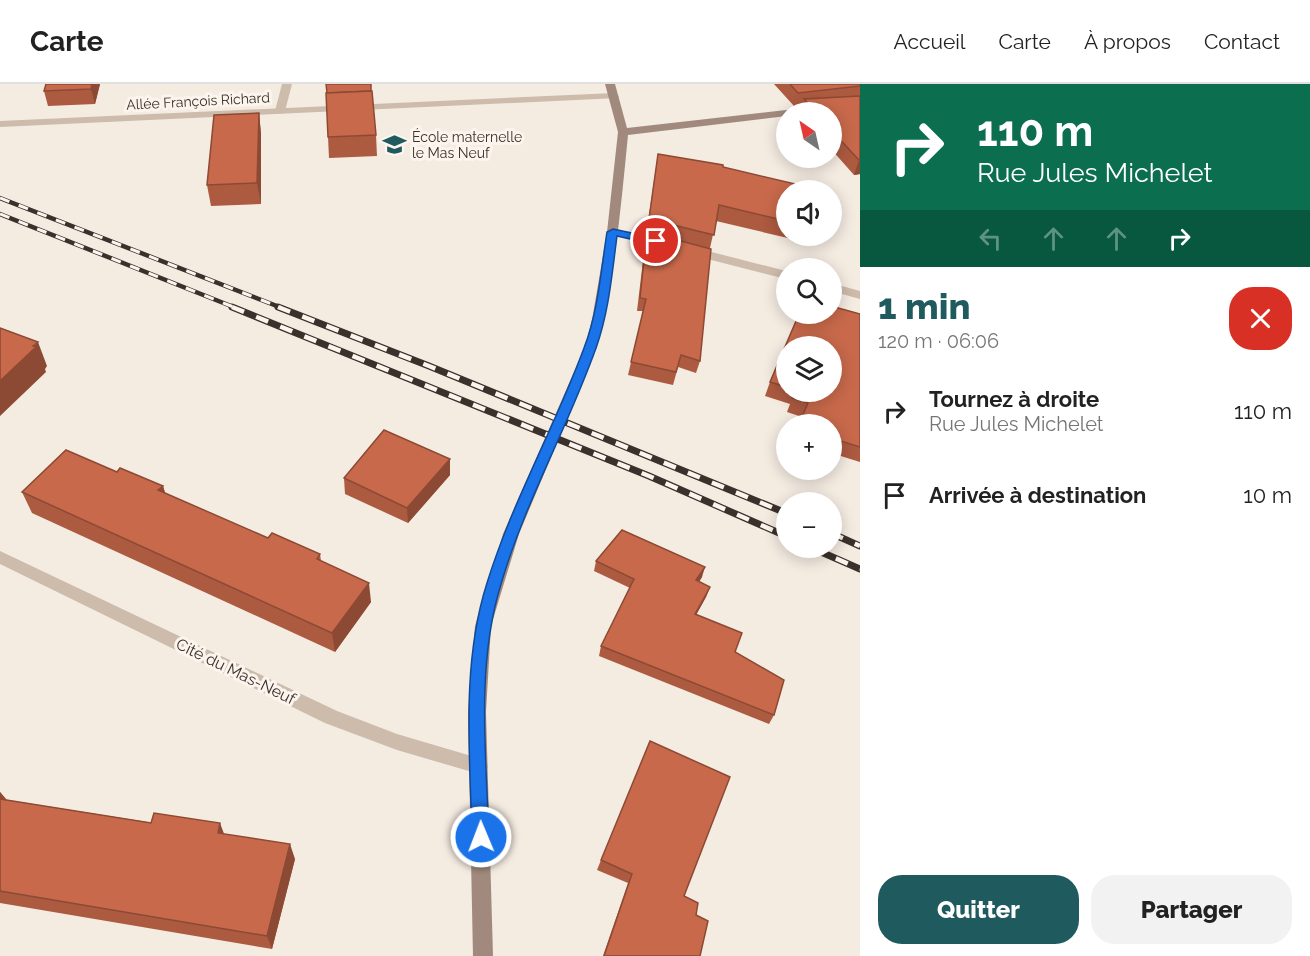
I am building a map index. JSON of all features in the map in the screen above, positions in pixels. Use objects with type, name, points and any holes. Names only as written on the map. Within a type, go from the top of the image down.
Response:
[{"type":"street","points":[[280,111],[287,84]]},
{"type":"street","points":[[483,956],[477,712],[483,626],[494,584],[536,474],[591,347],[598,320],[613,232],[623,132],[612,90]]},
{"type":"street","name":"Allée François Richard","points":[[0,124],[280,111],[612,90]]},
{"type":"street","points":[[623,132],[776,114]]},
{"type":"street","points":[[613,232],[776,273]]},
{"type":"street","points":[[842,290],[860,295]]},
{"type":"street","name":"Cité du Mas-Neuf","points":[[0,557],[331,717],[397,742],[479,766]]},
{"type":"building","points":[[46,84],[92,84],[91,89],[44,91]]},
{"type":"building","points":[[326,84],[371,84],[371,91],[327,93]]},
{"type":"building","points":[[790,84],[860,84],[860,86],[798,93]]},
{"type":"building","points":[[372,91],[376,135],[328,137],[326,93]]},
{"type":"building","points":[[860,96],[860,160],[842,142],[842,102],[807,102],[804,99]]},
{"type":"building","points":[[259,113],[257,183],[207,185],[214,115]]},
{"type":"building","points":[[658,154],[723,165],[723,167],[778,180],[776,180],[776,219],[719,205],[714,235],[649,219]]},
{"type":"building","points":[[647,232],[711,249],[700,361],[681,355],[676,372],[631,362],[646,299],[640,298]]},
{"type":"building","points":[[842,309],[860,314],[860,447],[842,441],[842,414],[803,414],[808,403],[805,402],[842,402],[842,336],[790,336],[795,324],[842,324]]},
{"type":"building","points":[[0,328],[38,342],[33,346],[36,347],[0,381]]},
{"type":"building","points":[[776,368],[776,384],[770,382]]},
{"type":"building","points":[[384,430],[450,459],[407,508],[344,478]]},
{"type":"building","points":[[66,450],[117,472],[120,468],[163,486],[158,490],[268,538],[272,533],[320,554],[317,559],[369,583],[332,633],[22,492]]},
{"type":"building","points":[[622,530],[705,567],[696,580],[710,587],[695,614],[742,633],[735,652],[784,680],[774,715],[601,646],[634,579],[596,561]]},
{"type":"building","points":[[650,741],[730,777],[684,896],[698,903],[696,915],[708,921],[700,956],[604,956],[632,874],[601,860]]},
{"type":"building","points":[[0,799],[151,823],[154,813],[220,823],[218,833],[290,844],[267,936],[0,891]]},
{"type":"railway","points":[[0,198],[282,308]]},
{"type":"railway","points":[[0,214],[236,308]]},
{"type":"railway","points":[[232,307],[649,476],[776,532]]},
{"type":"railway","points":[[278,307],[429,366],[776,509]]},
{"type":"railway","points":[[842,538],[860,546]]},
{"type":"railway","points":[[835,558],[860,569]]},
{"type":"place","name":"École maternelle le Mas Neuf","points":[[394,145]]},
{"type":"route","points":[[481,837],[477,712],[483,626],[494,584],[527,494],[591,347],[603,295],[613,232],[656,241]]}]
